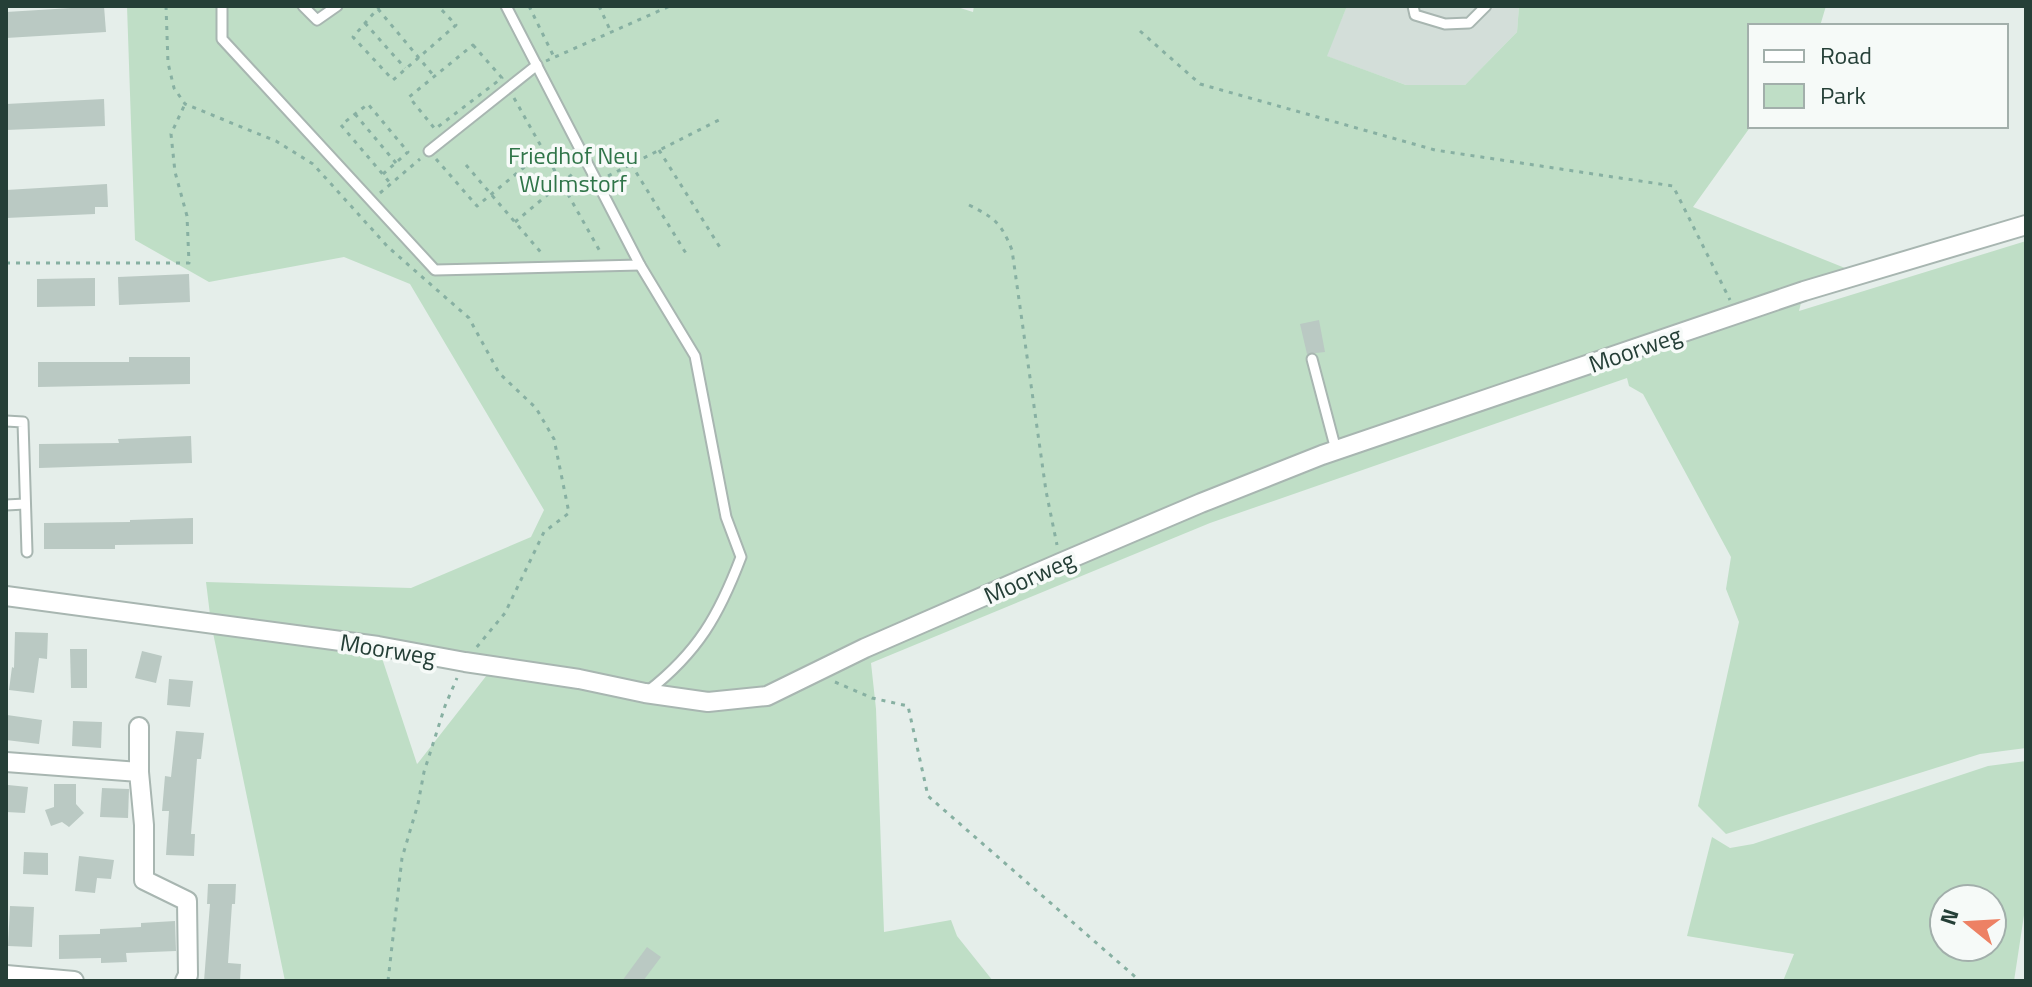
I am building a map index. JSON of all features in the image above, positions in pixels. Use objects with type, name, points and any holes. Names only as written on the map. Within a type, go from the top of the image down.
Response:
[{"type":"street","name":"Moorweg","points":[[6,596],[378,646],[708,702],[767,696],[813,672],[1060,563],[1336,450],[1738,314],[2026,225]]},
{"type":"street","points":[[139,727],[144,880],[187,901],[188,975],[185,981]]},
{"type":"street","points":[[6,762],[139,772]]},
{"type":"street","points":[[6,975],[74,981]]},
{"type":"lane","points":[[222,6],[222,39],[435,270],[640,265]]},
{"type":"lane","points":[[303,6],[317,20],[337,6]]},
{"type":"lane","points":[[506,6],[640,265],[695,356],[726,517],[741,557],[724,597],[700,640],[677,668],[645,693]]},
{"type":"lane","points":[[1413,6],[1415,15],[1445,24],[1469,23],[1486,6]]},
{"type":"lane","points":[[429,151],[537,65]]},
{"type":"lane","points":[[1312,359],[1336,450]]},
{"type":"lane","points":[[6,421],[23,422],[27,552]]},
{"type":"lane","points":[[6,505],[25,504]]},
{"type":"path","points":[[166,6],[168,63],[174,88],[185,104],[276,141],[313,164],[388,247],[469,318],[499,373],[536,408],[554,439],[569,513],[544,532],[505,613],[465,662],[441,717],[402,858],[388,981]]},
{"type":"path","points":[[434,76],[420,57],[379,7],[353,37],[393,80],[420,57],[456,25],[438,6]]},
{"type":"path","points":[[529,6],[554,57]]},
{"type":"path","points":[[599,6],[611,32]]},
{"type":"path","points":[[537,65],[670,6]]},
{"type":"path","points":[[365,23],[406,69]]},
{"type":"path","points":[[1140,31],[1200,84],[1435,150],[1673,186],[1738,314]]},
{"type":"path","points":[[473,45],[502,78],[435,129],[409,97],[434,76],[473,45]]},
{"type":"path","points":[[508,87],[607,266]]},
{"type":"path","points":[[6,263],[189,263],[187,216],[175,172],[171,134],[185,104]]},
{"type":"path","points":[[383,174],[408,152],[368,104],[341,125],[391,184]]},
{"type":"path","points":[[355,114],[396,163]]},
{"type":"path","points":[[597,182],[719,120]]},
{"type":"path","points":[[659,150],[721,249]]},
{"type":"path","points":[[379,194],[429,151],[477,206],[544,151]]},
{"type":"path","points":[[515,222],[587,162]]},
{"type":"path","points":[[631,164],[687,255]]},
{"type":"path","points":[[466,165],[553,267]]},
{"type":"path","points":[[969,205],[991,216],[1002,227],[1012,250],[1046,491],[1060,563]]},
{"type":"path","points":[[813,672],[872,698],[908,706],[928,796],[1140,981]]},
{"type":"shaded area","points":[[1347,6],[1519,6],[1517,32],[1465,85],[1406,85],[1326,56]]},
{"type":"green space","name":"Friedhof Neu Wulmstorf","points":[[127,6],[954,6],[973,12],[974,6],[1347,6],[1327,56],[1406,85],[1465,85],[1517,32],[1519,6],[1826,6],[1821,24],[1748,24],[1750,128],[1693,207],[1845,268],[1804,291],[1799,311],[2026,241],[2026,748],[1980,754],[1726,834],[1698,806],[1739,622],[1726,589],[1731,557],[1643,394],[1629,386],[1627,378],[1210,523],[871,663],[876,709],[884,932],[951,920],[957,936],[993,981],[285,981],[211,623],[206,582],[411,588],[531,537],[544,510],[410,284],[344,257],[209,282],[135,240]],"holes":[[[378,646],[494,666],[417,764]]]},
{"type":"green space","points":[[2026,761],[2026,902],[2014,981],[1783,981],[1794,954],[1687,936],[1712,837],[1730,848],[1753,844],[1988,766]]},
{"type":"building","points":[[104,6],[106,32],[6,38],[6,12]]},
{"type":"building","points":[[104,99],[105,126],[6,130],[6,104]]},
{"type":"building","points":[[107,184],[108,207],[95,207],[95,214],[6,218],[6,190]]},
{"type":"building","points":[[189,274],[190,302],[119,305],[118,277]]},
{"type":"building","points":[[95,278],[95,306],[37,307],[37,279]]},
{"type":"building","points":[[1319,320],[1325,352],[1307,354],[1300,324]]},
{"type":"building","points":[[129,357],[190,357],[190,384],[38,387],[38,362],[129,362]]},
{"type":"building","points":[[191,436],[192,463],[39,468],[39,444],[119,443],[118,439]]},
{"type":"building","points":[[193,518],[193,544],[44,549],[44,523]]},
{"type":"building","points":[[15,632],[48,633],[47,659],[39,658],[34,693],[9,690],[14,668]]},
{"type":"building","points":[[70,649],[87,649],[87,688],[71,688]]},
{"type":"building","points":[[142,651],[162,656],[156,683],[135,678]]},
{"type":"building","points":[[169,679],[193,681],[190,707],[167,705]]},
{"type":"building","points":[[7,715],[42,720],[39,744],[6,740]]},
{"type":"building","points":[[73,721],[102,722],[101,748],[72,746]]},
{"type":"building","points":[[176,731],[204,733],[201,759],[197,759],[191,834],[195,834],[194,856],[166,855],[169,811],[162,811],[165,776],[171,777]]},
{"type":"building","points":[[54,784],[76,784],[76,804],[84,813],[69,827],[62,822],[51,826],[45,810],[54,807]]},
{"type":"building","points":[[8,785],[28,787],[25,813],[6,812]]},
{"type":"building","points":[[102,788],[129,789],[128,818],[100,817]]},
{"type":"building","points":[[24,852],[48,853],[48,875],[23,874]]},
{"type":"building","points":[[79,856],[114,860],[111,879],[97,878],[95,893],[75,891]]},
{"type":"building","points":[[208,884],[236,884],[228,963],[241,964],[240,981],[204,981],[210,904],[207,904]]},
{"type":"building","points":[[10,906],[34,907],[32,947],[8,946]]},
{"type":"building","points":[[175,921],[176,951],[126,953],[127,962],[101,963],[101,958],[59,959],[59,935],[100,934],[100,929]]},
{"type":"building","points":[[647,947],[661,957],[643,981],[622,981]]}]
